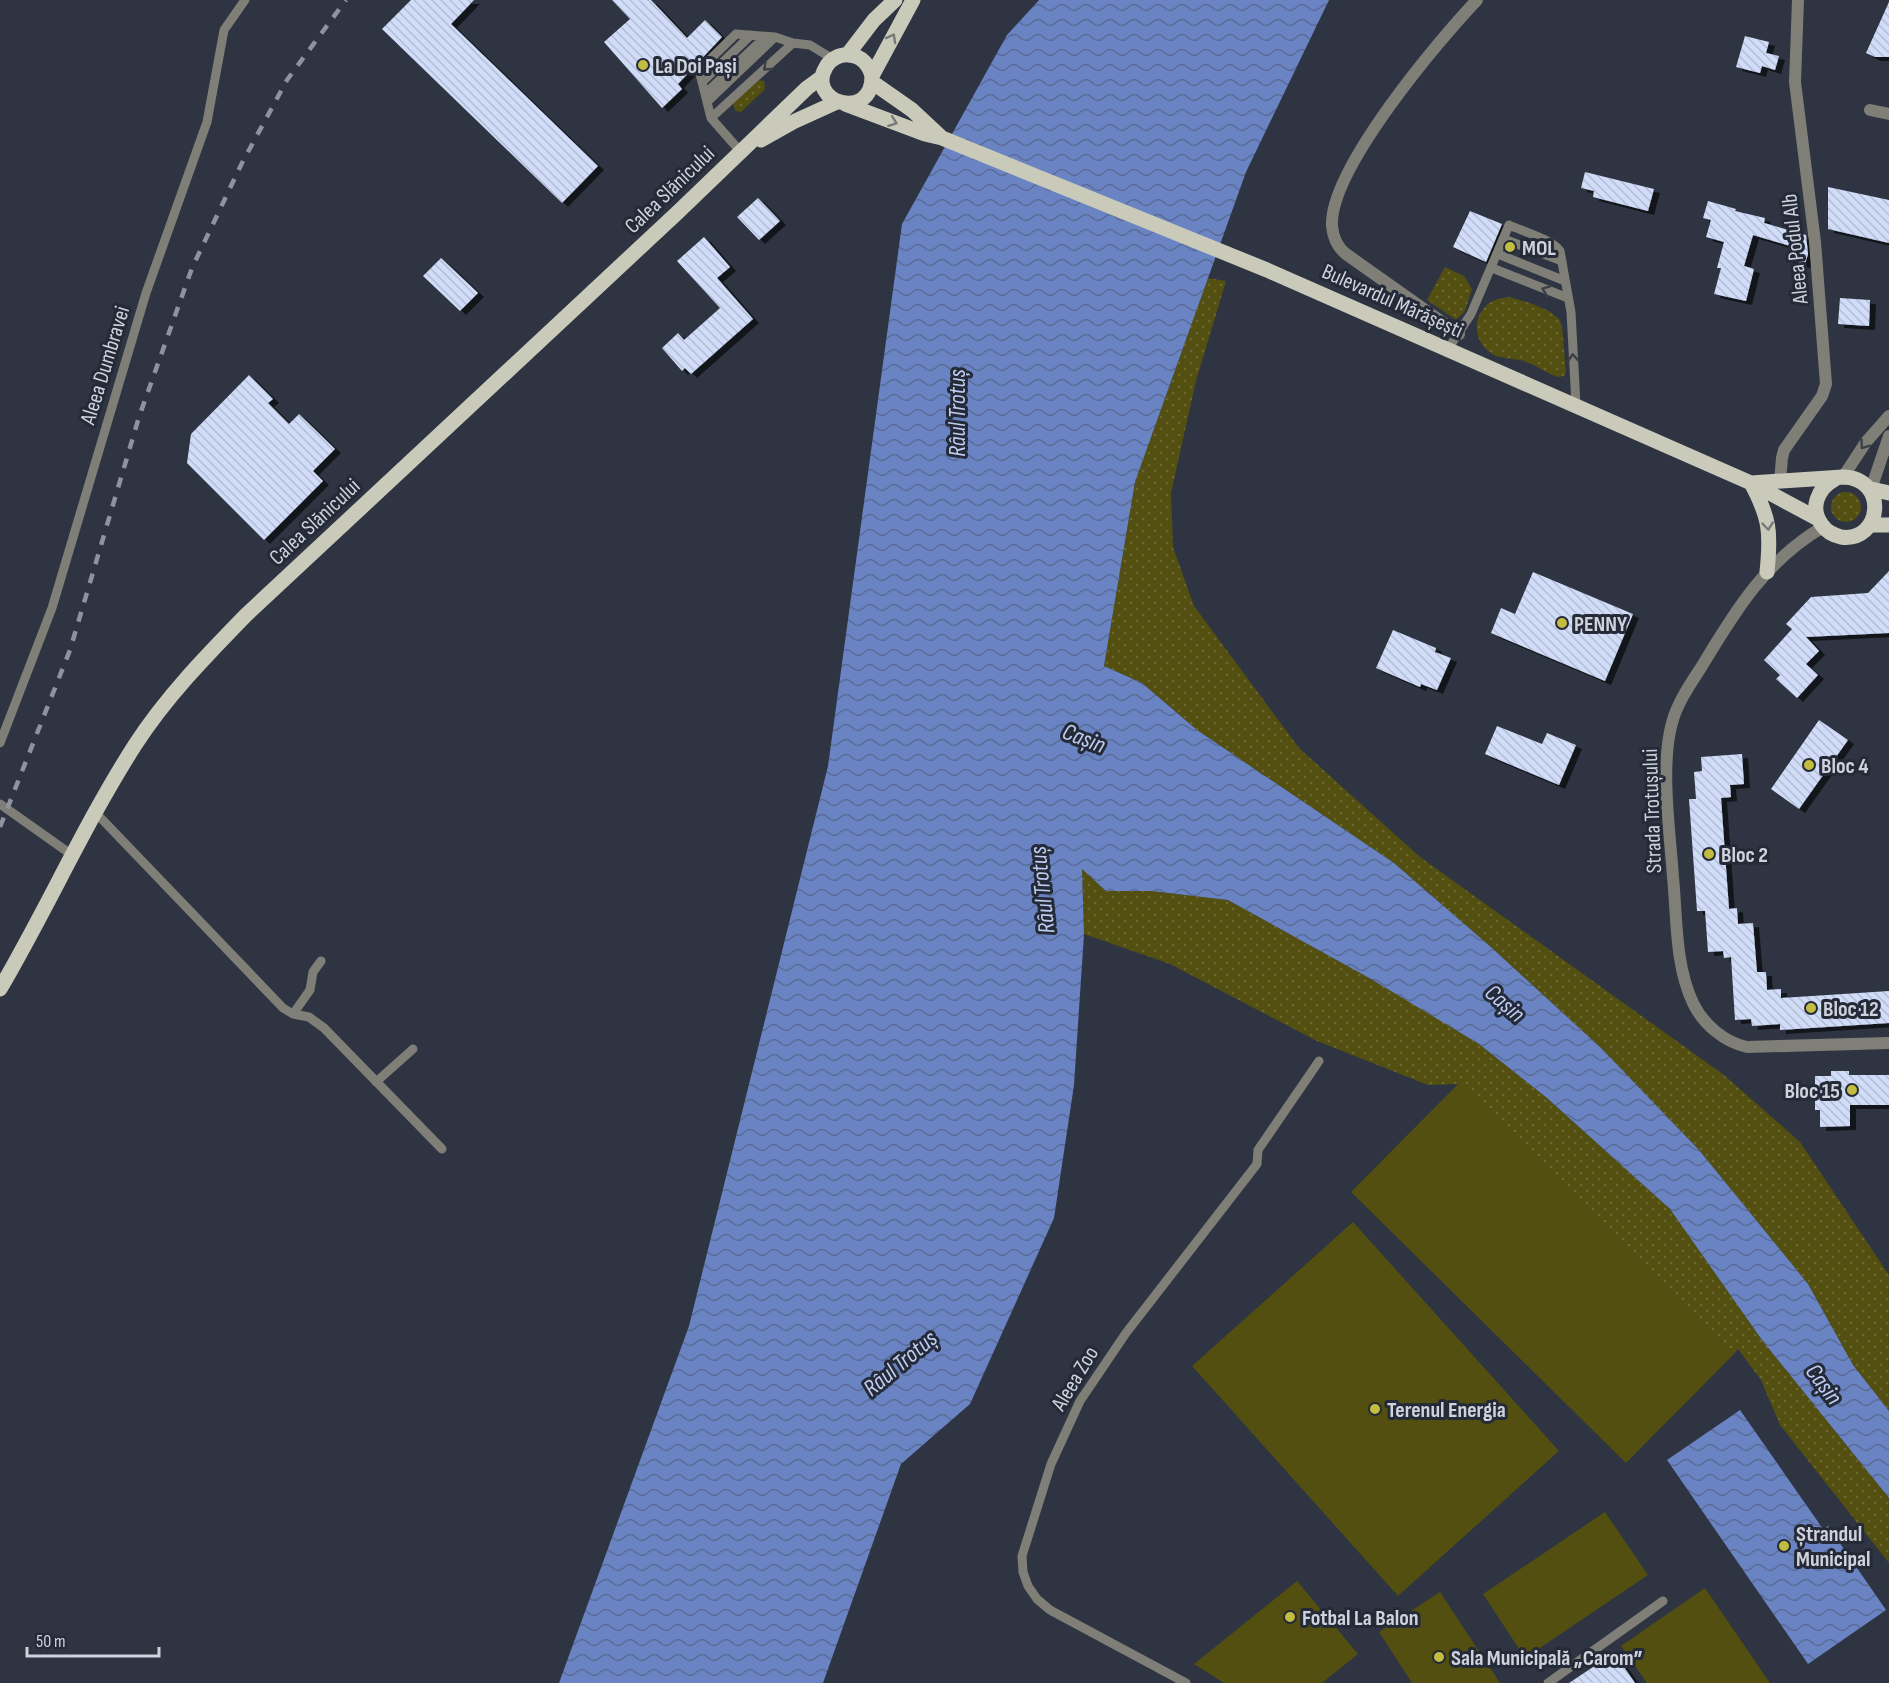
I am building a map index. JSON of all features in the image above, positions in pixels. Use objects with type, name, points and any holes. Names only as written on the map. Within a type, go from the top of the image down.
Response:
[{"type":"main road","points":[[895,0],[824,70],[822,77],[825,92],[841,103],[861,100],[867,94],[872,79],[913,0]]},
{"type":"main road","points":[[840,56],[862,59],[867,64],[872,79]]},
{"type":"main road","name":"Calea Slănicului","points":[[0,989],[95,812],[136,743],[159,710],[216,645],[678,213],[807,88],[822,77]]},
{"type":"main road","name":"Bulevardul Mărășești","points":[[872,79],[944,139]]},
{"type":"main road","name":"Bulevardul Mărășești","points":[[841,103],[944,139],[1267,270],[1751,483],[1821,523]]},
{"type":"main road","name":"Calea Slănicului","points":[[740,151],[793,122],[841,103]]},
{"type":"main road","points":[[1839,478],[1829,482],[1820,492],[1816,506],[1821,523],[1838,536],[1856,536],[1870,525],[1876,511],[1875,496],[1871,489]]},
{"type":"main road","points":[[1767,572],[1769,550],[1767,515],[1751,483],[1857,479],[1871,489],[1889,493]]},
{"type":"main road","points":[[1870,525],[1889,525]]},
{"type":"street","points":[[1459,334],[1346,254],[1336,243],[1332,225],[1338,197],[1366,141],[1400,91],[1477,0]]},
{"type":"street","name":"Aleea Podul Alb","points":[[1780,481],[1784,450],[1822,396],[1826,384],[1814,231],[1795,82],[1798,0]]},
{"type":"street","points":[[1870,110],[1889,114]]},
{"type":"street","points":[[1839,478],[1889,416]]},
{"type":"street","points":[[1871,489],[1889,436]]},
{"type":"street","name":"Strada Trotușului","points":[[1821,523],[1789,549],[1767,572],[1731,619],[1679,706],[1672,723],[1667,800],[1680,957],[1687,989],[1695,1008],[1714,1030],[1728,1041],[1747,1047],[1889,1043]]},
{"type":"lane","name":"Aleea Dumbravei","points":[[0,743],[52,608],[146,293],[207,122],[224,30],[245,0]]},
{"type":"lane","points":[[740,151],[711,118],[699,70],[736,34],[770,37],[810,45],[840,56]]},
{"type":"lane","points":[[706,98],[770,37]]},
{"type":"lane","points":[[711,118],[793,43]]},
{"type":"lane","points":[[1448,349],[1472,314],[1509,225],[1557,247],[1562,261],[1568,298],[1576,405]]},
{"type":"lane","points":[[1504,238],[1562,261]]},
{"type":"lane","points":[[1498,254],[1565,281]]},
{"type":"lane","points":[[1492,268],[1568,298]]},
{"type":"lane","points":[[0,804],[72,855]]},
{"type":"lane","points":[[95,812],[283,1008],[293,1014],[309,1017],[324,1028],[442,1149]]},
{"type":"lane","points":[[293,1014],[310,990],[313,972],[321,961]]},
{"type":"lane","points":[[376,1082],[413,1049]]},
{"type":"lane","name":"Aleea Zoo","points":[[1186,1683],[1050,1610],[1037,1599],[1023,1572],[1022,1556],[1051,1464],[1080,1401],[1126,1333],[1257,1164],[1258,1150],[1319,1061]]},
{"type":"lane","points":[[1548,1683],[1664,1602]]},
{"type":"shaded area","points":[[759,80],[764,81],[765,89],[741,112],[736,111],[733,106],[734,102]]},
{"type":"shaded area","points":[[1445,267],[1464,276],[1472,289],[1465,311],[1456,320],[1427,300]]},
{"type":"shaded area","points":[[1208,278],[1226,281],[1196,381],[1171,493],[1173,547],[1194,606],[1299,748],[1420,857],[1724,1075],[1800,1142],[1889,1275],[1889,1411],[1853,1365],[1808,1284],[1699,1150],[1601,1048],[1492,948],[1394,863],[1197,730],[1142,683],[1104,666],[1135,482]]},
{"type":"shaded area","points":[[1509,297],[1549,311],[1559,319],[1562,326],[1566,373],[1564,376],[1558,377],[1524,361],[1500,357],[1488,351],[1480,341],[1477,329],[1479,316],[1491,302]]},
{"type":"shaded area","points":[[1846,492],[1852,493],[1860,501],[1860,513],[1852,521],[1846,522],[1840,521],[1832,513],[1831,507],[1832,501],[1840,493]]},
{"type":"shaded area","points":[[1082,868],[1106,891],[1151,891],[1228,900],[1441,1020],[1479,1044],[1547,1098],[1670,1209],[1762,1340],[1889,1498],[1889,1563],[1780,1425],[1761,1380],[1738,1349],[1734,1354],[1459,1084],[1428,1085],[1317,1041],[1170,964],[1084,934]]},
{"type":"shaded area","points":[[1459,1083],[1734,1354],[1626,1463],[1351,1192]]},
{"type":"shaded area","name":"Terenul Energia","points":[[1353,1222],[1559,1451],[1398,1596],[1192,1366]]},
{"type":"shaded area","points":[[1605,1512],[1648,1575],[1525,1658],[1483,1594]]},
{"type":"shaded area","name":"Fotbal La Balon","points":[[1297,1581],[1358,1654],[1322,1683],[1224,1683],[1194,1664]]},
{"type":"shaded area","points":[[1705,1588],[1770,1683],[1647,1683],[1621,1646]]},
{"type":"shaded area","name":"Sala Municipală „Carom”","points":[[1440,1592],[1500,1683],[1412,1683],[1379,1632]]},
{"type":"water","points":[[1039,0],[1329,0],[1246,172],[1135,482],[1104,666],[1142,683],[1197,730],[1394,863],[1492,948],[1601,1048],[1699,1150],[1808,1284],[1853,1365],[1889,1411],[1889,1498],[1762,1340],[1670,1209],[1547,1098],[1479,1044],[1371,979],[1228,900],[1151,891],[1106,891],[1082,869],[1084,934],[1074,1085],[1054,1218],[970,1404],[901,1464],[823,1683],[559,1683],[689,1326],[828,766],[902,224],[1007,35]]},
{"type":"water","name":"Ștrandul Municipal","points":[[1740,1410],[1823,1529],[1828,1526],[1886,1610],[1808,1664],[1667,1460]]},
{"type":"building","points":[[411,0],[474,0],[451,24],[598,166],[562,203],[382,29]]},
{"type":"building","points":[[612,0],[651,0],[687,38],[705,20],[722,37],[678,84],[682,89],[662,108],[604,42],[630,19]]},
{"type":"building","points":[[1889,2],[1889,57],[1875,57],[1866,53]]},
{"type":"building","points":[[1745,36],[1769,42],[1766,53],[1779,56],[1775,70],[1762,66],[1760,73],[1736,67]]},
{"type":"building","points":[[1585,172],[1654,189],[1648,211],[1593,197],[1594,191],[1581,188]]},
{"type":"building","points":[[1828,187],[1889,200],[1889,243],[1828,229]]},
{"type":"building","points":[[758,198],[780,221],[759,240],[737,217]]},
{"type":"building","points":[[1708,201],[1736,209],[1735,211],[1765,218],[1764,223],[1806,235],[1808,254],[1805,264],[1787,259],[1790,246],[1753,235],[1744,266],[1754,269],[1746,301],[1714,294],[1721,268],[1717,268],[1724,242],[1706,237],[1711,220],[1703,218]]},
{"type":"building","name":"MOL","points":[[1470,211],[1502,224],[1486,262],[1453,247]]},
{"type":"building","points":[[704,237],[730,267],[717,278],[753,319],[691,374],[685,368],[682,371],[662,348],[678,333],[684,340],[720,308],[677,261]]},
{"type":"building","points":[[441,258],[478,293],[460,311],[423,276]]},
{"type":"building","points":[[1840,298],[1870,300],[1869,326],[1838,324]]},
{"type":"building","points":[[249,375],[273,399],[268,403],[289,424],[299,414],[335,449],[313,471],[323,481],[264,540],[187,463],[191,434]]},
{"type":"building","points":[[1889,571],[1889,633],[1806,637],[1819,651],[1806,664],[1818,675],[1797,698],[1776,679],[1780,675],[1764,660],[1792,629],[1786,624],[1811,597],[1868,593]]},
{"type":"building","name":"PENNY","points":[[1533,572],[1633,614],[1605,681],[1491,633],[1501,608],[1515,614]]},
{"type":"building","points":[[1393,630],[1436,648],[1435,652],[1451,658],[1437,690],[1421,684],[1420,687],[1376,668]]},
{"type":"building","name":"Bloc 4","points":[[1819,720],[1848,740],[1799,809],[1771,789]]},
{"type":"building","points":[[1497,726],[1542,744],[1547,733],[1576,745],[1559,785],[1485,754]]},
{"type":"building","points":[[1742,754],[1744,784],[1730,785],[1731,797],[1721,798],[1729,909],[1737,908],[1738,924],[1753,923],[1757,972],[1766,972],[1767,990],[1781,989],[1781,998],[1889,991],[1889,1023],[1780,1030],[1780,1024],[1752,1026],[1751,1019],[1735,1020],[1731,957],[1724,958],[1723,951],[1708,952],[1705,911],[1697,911],[1689,799],[1696,799],[1694,772],[1702,771],[1701,757]]},
{"type":"building","name":"Bloc 15","points":[[1831,1071],[1849,1071],[1849,1075],[1889,1075],[1889,1105],[1850,1105],[1850,1126],[1820,1127],[1820,1110],[1815,1110],[1815,1076],[1831,1076]]},
{"type":"building","points":[[1613,1651],[1635,1683],[1569,1683],[1596,1665],[1594,1663]]},
{"type":"railway","points":[[0,827],[70,650],[139,417],[192,268],[242,163],[287,80],[346,0]]},
{"type":"place","name":"La Doi Pași","points":[[643,65]]},
{"type":"place","name":"MOL","points":[[1510,247]]},
{"type":"place","name":"PENNY","points":[[1562,623]]},
{"type":"place","name":"Bloc 4","points":[[1809,765]]},
{"type":"place","name":"Bloc 2","points":[[1709,854]]},
{"type":"place","name":"Bloc 12","points":[[1811,1008]]},
{"type":"place","name":"Bloc 15","points":[[1852,1090]]},
{"type":"place","name":"Terenul Energia","points":[[1375,1409]]},
{"type":"place","name":"Ștrandul Municipal","points":[[1784,1546]]},
{"type":"place","name":"Fotbal La Balon","points":[[1290,1617]]},
{"type":"place","name":"Sala Municipală „Carom”","points":[[1439,1657]]},
{"type":"water label","name":"Râul Trotuș","points":[[957,413]]},
{"type":"water label","name":"Cașin","points":[[1084,738]]},
{"type":"water label","name":"Râul Trotuș","points":[[1042,890]]},
{"type":"water label","name":"Cașin","points":[[1505,1003]]},
{"type":"water label","name":"Râul Trotuș","points":[[900,1363]]},
{"type":"water label","name":"Cașin","points":[[1824,1384]]}]
